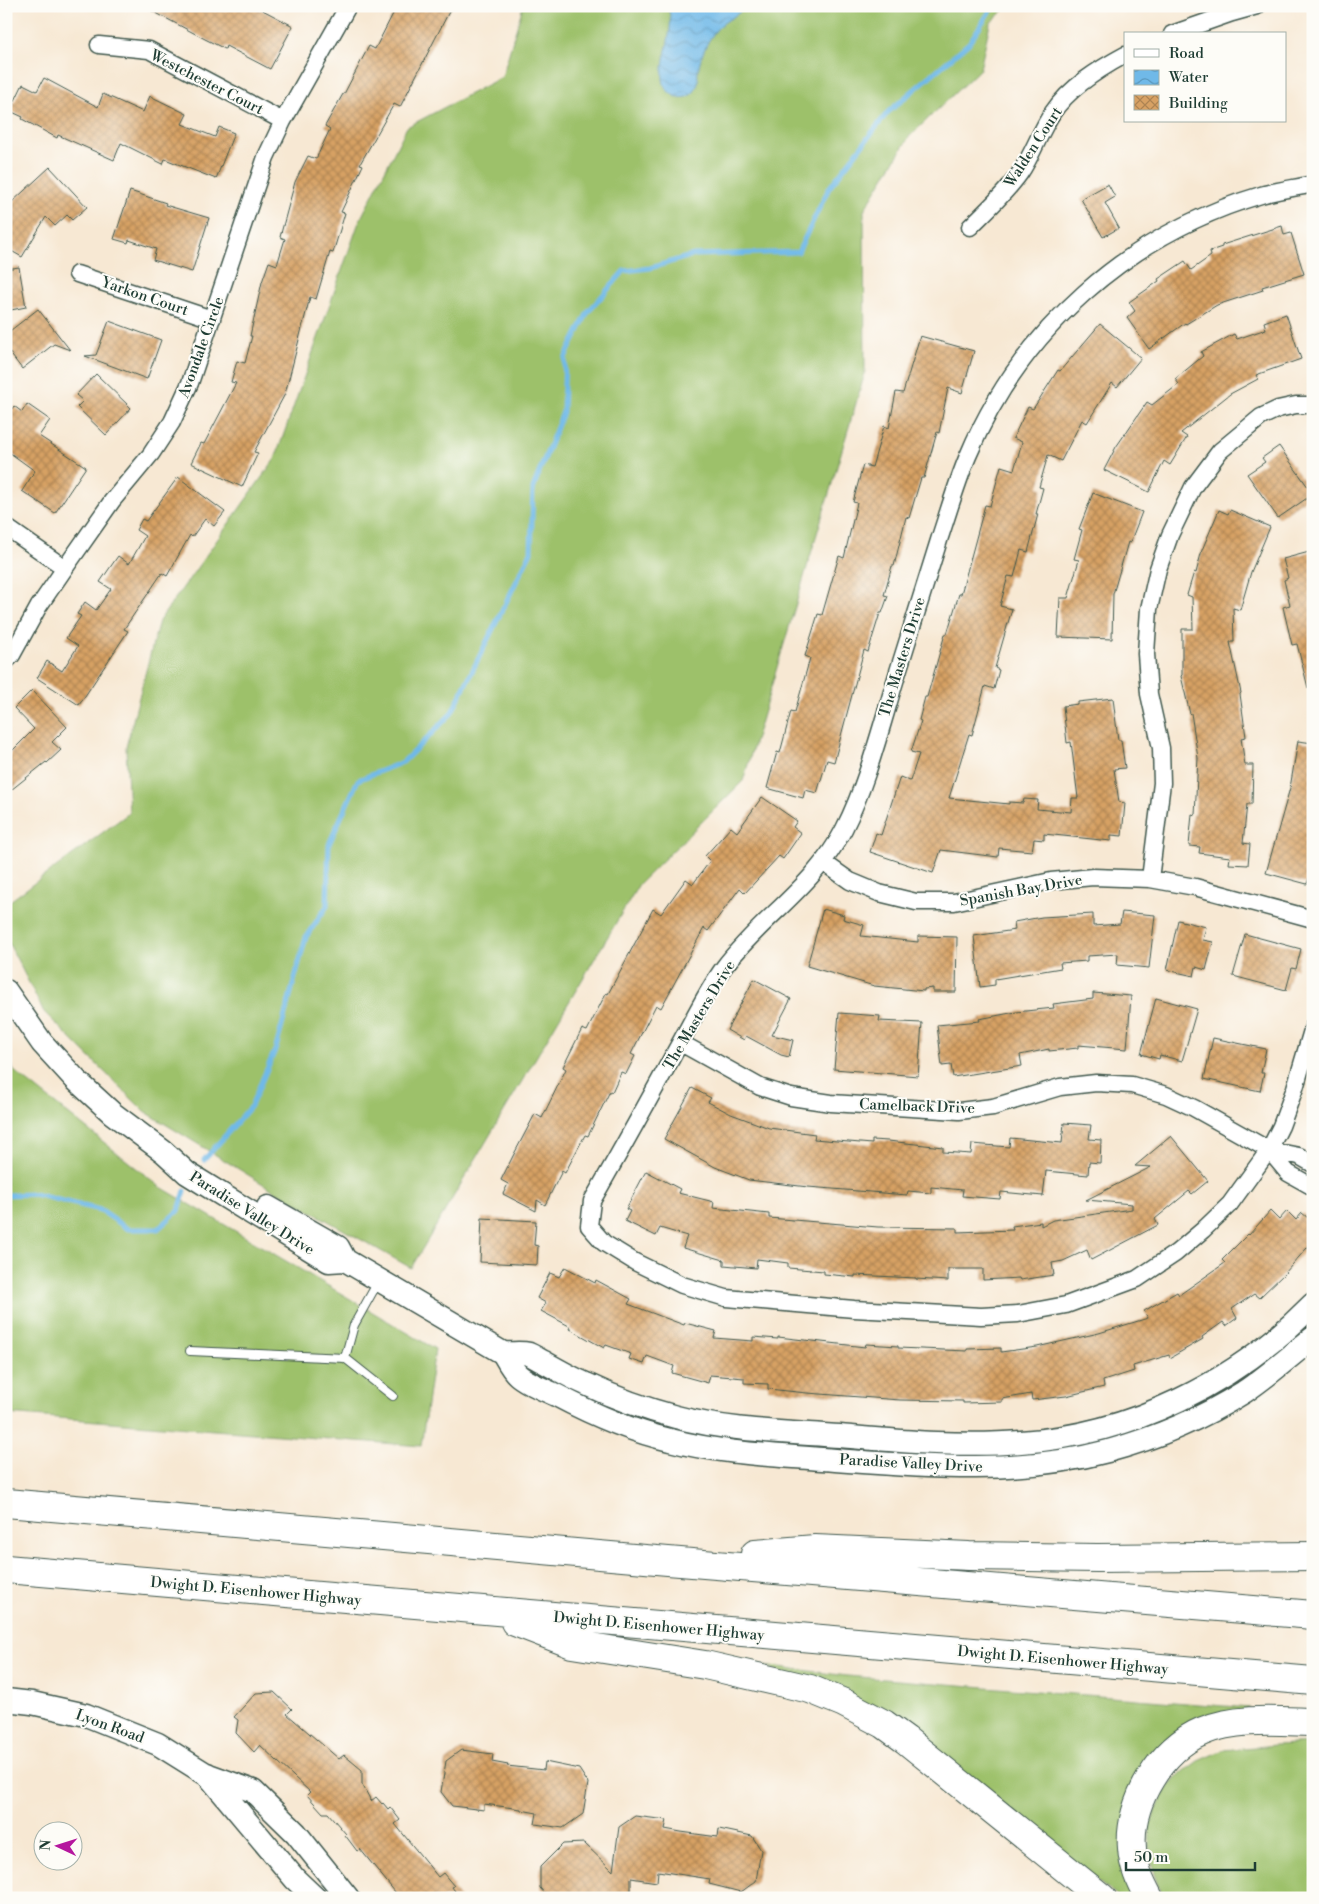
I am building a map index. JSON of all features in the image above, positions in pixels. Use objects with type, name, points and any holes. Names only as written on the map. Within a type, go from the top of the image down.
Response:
[{"type":"highway","points":[[6,1504],[668,1562],[1313,1615]]},
{"type":"highway","points":[[668,1562],[814,1550],[969,1556],[1097,1558],[1313,1556]]},
{"type":"highway","name":"Dwight D. Eisenhower Highway","points":[[6,1569],[1313,1681]]},
{"type":"highway","points":[[486,1611],[572,1644],[724,1669],[810,1689],[844,1703],[884,1724],[906,1740],[1102,1898]]},
{"type":"highway","points":[[1149,1898],[1137,1876],[1132,1846],[1136,1811],[1150,1777],[1175,1749],[1202,1731],[1231,1723],[1262,1721],[1313,1722]]},
{"type":"street","name":"Avondale Circle","points":[[6,661],[12,655],[39,606],[64,568],[112,501],[151,454],[172,422],[190,383],[266,157],[283,121],[348,6]]},
{"type":"street","points":[[1178,32],[1257,6]]},
{"type":"street","name":"Westchester Court","points":[[99,45],[149,50],[283,121]]},
{"type":"street","name":"Walden Court","points":[[970,228],[998,200],[1020,173],[1053,112],[1072,91],[1124,56]]},
{"type":"street","name":"The Masters Drive","points":[[1313,184],[1263,194],[1214,211],[1152,243],[1106,274],[1057,317],[1021,360],[989,412],[967,457],[862,788],[844,830],[824,862],[800,890],[753,933],[723,969],[592,1201],[589,1226],[604,1243],[635,1262],[682,1285],[726,1298],[854,1309],[981,1316],[1018,1314],[1066,1305],[1136,1279],[1176,1253],[1230,1204],[1269,1150],[1281,1126],[1295,1088],[1313,1027]]},
{"type":"street","name":"Yarkon Court","points":[[77,274],[212,319]]},
{"type":"street","points":[[1150,879],[1162,783],[1161,748],[1149,694],[1146,654],[1149,609],[1158,569],[1170,535],[1193,487],[1220,450],[1260,417],[1278,409],[1296,405],[1313,405]]},
{"type":"street","points":[[6,527],[64,568]]},
{"type":"street","name":"Spanish Bay Drive","points":[[824,862],[850,881],[879,893],[916,902],[954,902],[1051,881],[1085,878],[1150,879],[1195,887],[1313,919]]},
{"type":"street","name":"Paradise Valley Drive","points":[[6,991],[42,1042],[76,1080],[112,1113],[187,1172],[329,1261],[345,1260],[503,1354],[517,1375],[576,1406],[622,1425],[670,1440],[718,1449],[861,1462],[973,1467],[1023,1465],[1069,1459],[1107,1451],[1151,1438],[1203,1415],[1245,1391],[1313,1338]]},
{"type":"street","name":"Camelback Drive","points":[[681,1043],[760,1087],[791,1097],[831,1103],[959,1111],[993,1108],[1060,1087],[1096,1083],[1132,1085],[1166,1095],[1194,1108],[1269,1150],[1299,1156],[1313,1164]]},
{"type":"street","name":"Camelback Drive","points":[[1269,1150],[1288,1173],[1313,1188]]},
{"type":"street","name":"Paradise Valley Drive","points":[[503,1354],[528,1354],[588,1385],[632,1404],[677,1417],[722,1426],[863,1438],[973,1444],[1022,1442],[1067,1436],[1106,1427],[1148,1413],[1196,1392],[1233,1370],[1268,1345],[1313,1304]]},
{"type":"street","name":"Lyon Road","points":[[6,1700],[32,1702],[86,1715],[158,1744],[206,1774],[253,1791],[296,1833],[348,1898]]},
{"type":"street","name":"Lyon Road","points":[[206,1774],[295,1879],[315,1898]]},
{"type":"lane","points":[[345,1358],[354,1325],[379,1281]]},
{"type":"lane","points":[[190,1350],[345,1358],[393,1396]]},
{"type":"green space","points":[[523,6],[1008,6],[990,23],[980,69],[909,137],[864,210],[865,373],[743,781],[639,884],[411,1268],[268,1187],[144,1111],[44,1012],[6,938],[6,904],[129,813],[126,747],[159,621],[275,459],[359,222],[407,127],[502,77]]},
{"type":"green space","points":[[6,1055],[14,1071],[159,1186],[435,1349],[421,1446],[6,1414]]},
{"type":"green space","points":[[764,1665],[847,1676],[1249,1708],[1155,1757],[1135,1898],[1119,1898],[902,1728]]},
{"type":"green space","points":[[1313,1743],[1313,1898],[1162,1898],[1154,1874],[1149,1842],[1150,1824],[1162,1798],[1175,1778],[1198,1761],[1223,1750]]},
{"type":"water","points":[[667,6],[746,6],[721,25],[711,37],[700,62],[697,87],[692,93],[683,98],[675,96],[667,89],[663,80],[663,68],[670,29],[670,16]]},
{"type":"building","points":[[143,6],[255,6],[293,26],[270,69],[226,46],[225,49]]},
{"type":"building","points":[[397,6],[452,6],[400,107],[394,104],[360,164],[363,165],[341,212],[345,213],[333,253],[330,252],[316,299],[310,297],[285,394],[254,452],[258,453],[242,487],[191,463],[201,443],[204,444],[236,383],[231,382],[237,361],[245,363],[262,282],[269,262],[277,265],[285,239],[280,237],[295,182],[308,156],[316,159],[330,129],[325,126],[369,46],[375,49]]},
{"type":"building","points":[[44,78],[98,107],[103,94],[143,112],[150,96],[187,114],[182,124],[215,137],[219,127],[234,133],[216,179],[165,159],[163,164],[121,143],[114,160],[58,135],[57,138],[10,111],[23,84],[37,91]]},
{"type":"building","points":[[50,167],[87,207],[72,220],[67,215],[55,226],[46,217],[22,257],[6,248],[6,210],[11,203]]},
{"type":"building","points":[[1108,184],[1115,197],[1105,203],[1119,228],[1103,237],[1081,199]]},
{"type":"building","points":[[130,191],[166,203],[165,205],[209,218],[192,272],[153,260],[156,249],[129,240],[128,243],[114,239]]},
{"type":"building","points":[[1282,226],[1284,235],[1291,233],[1304,274],[1262,287],[1263,290],[1217,305],[1185,323],[1149,349],[1127,318],[1135,311],[1129,302],[1185,261],[1191,270],[1211,256],[1210,251],[1222,247],[1222,245]]},
{"type":"building","points":[[19,267],[26,307],[6,311],[6,269]]},
{"type":"building","points":[[38,309],[70,350],[54,344],[22,369],[6,348],[6,334]]},
{"type":"building","points":[[1286,314],[1301,359],[1256,375],[1258,379],[1230,394],[1181,433],[1187,437],[1170,465],[1164,461],[1149,492],[1104,470],[1116,447],[1147,402],[1152,405],[1179,384],[1175,379],[1203,356],[1201,352],[1234,334],[1237,339],[1266,329],[1264,322]]},
{"type":"building","points":[[109,321],[161,340],[147,379],[85,356],[96,355]]},
{"type":"building","points":[[1100,324],[1141,358],[1117,387],[1112,383],[1087,423],[1082,420],[1061,461],[1048,455],[1039,487],[1043,488],[1028,552],[1021,550],[1014,577],[1008,576],[1000,606],[1012,609],[995,668],[999,670],[994,689],[985,686],[972,735],[969,734],[949,798],[1009,804],[1009,802],[1023,803],[1024,799],[1038,800],[1037,809],[1071,812],[1072,798],[1078,798],[1071,742],[1067,743],[1063,706],[1078,704],[1078,702],[1113,698],[1118,740],[1121,740],[1125,768],[1114,769],[1119,802],[1125,803],[1122,836],[1111,835],[1111,841],[1044,834],[1044,840],[1034,839],[1032,851],[999,848],[998,857],[941,850],[933,873],[870,852],[876,833],[881,835],[900,777],[910,781],[919,754],[911,752],[921,721],[919,720],[925,697],[927,697],[945,634],[947,634],[959,594],[961,594],[985,505],[990,506],[1001,466],[1014,470],[1022,442],[1013,438],[1028,407],[1033,409],[1058,370],[1060,371]]},
{"type":"building","points":[[920,336],[974,351],[962,393],[948,388],[939,433],[937,432],[924,478],[921,478],[909,518],[906,517],[894,566],[892,566],[884,595],[888,596],[882,613],[880,613],[868,652],[864,650],[834,762],[827,760],[817,793],[805,790],[803,798],[767,788],[777,752],[780,753],[791,711],[795,712],[810,658],[805,656],[818,614],[822,615],[839,556],[844,558],[857,503],[853,502],[863,465],[872,467],[884,426],[889,428],[896,392],[903,393]]},
{"type":"building","points":[[96,374],[131,408],[106,435],[77,407],[83,401],[76,395]]},
{"type":"building","points":[[27,404],[50,420],[39,436],[86,467],[55,513],[22,491],[35,471],[6,450],[6,417],[14,406],[22,412]]},
{"type":"building","points":[[1279,446],[1313,494],[1278,518],[1247,474],[1265,462],[1262,458]]},
{"type":"building","points":[[178,477],[225,512],[214,526],[205,519],[192,537],[190,535],[167,576],[162,573],[124,629],[128,631],[79,705],[37,678],[47,661],[62,671],[78,646],[66,638],[81,616],[77,614],[85,602],[96,610],[111,589],[100,582],[118,556],[129,564],[145,536],[136,530],[142,519],[146,521]]},
{"type":"building","points":[[1093,493],[1142,512],[1130,543],[1128,542],[1113,594],[1112,639],[1058,637],[1060,598],[1068,598],[1079,560],[1074,559],[1082,530],[1079,529]]},
{"type":"building","points":[[1219,510],[1228,514],[1230,510],[1270,527],[1251,572],[1240,610],[1233,608],[1234,642],[1230,642],[1241,693],[1246,737],[1241,738],[1245,765],[1253,765],[1252,804],[1247,804],[1243,843],[1250,844],[1248,865],[1229,864],[1230,857],[1199,853],[1200,847],[1189,846],[1192,814],[1195,815],[1198,758],[1191,713],[1181,676],[1182,629],[1193,629],[1192,597],[1187,595],[1194,572],[1196,573],[1202,550]]},
{"type":"building","points":[[1313,551],[1313,687],[1308,688],[1297,644],[1292,645],[1283,607],[1290,605],[1284,580],[1288,578],[1283,559]]},
{"type":"building","points":[[32,690],[67,727],[52,742],[61,750],[6,794],[6,757],[34,729],[14,708]]},
{"type":"building","points":[[1298,741],[1313,743],[1313,879],[1309,878],[1307,884],[1266,873],[1290,788]]},
{"type":"building","points":[[762,797],[797,821],[793,827],[801,833],[783,859],[779,856],[745,893],[740,888],[708,931],[704,928],[661,1008],[656,1005],[631,1054],[635,1056],[626,1074],[621,1072],[588,1136],[585,1135],[565,1173],[562,1171],[545,1205],[537,1200],[536,1211],[503,1194],[508,1184],[501,1180],[535,1114],[542,1118],[566,1069],[563,1067],[582,1029],[587,1031],[653,909],[661,914],[686,879],[693,884],[710,861],[705,856],[731,827],[737,832]]},
{"type":"building","points":[[823,909],[844,915],[843,919],[864,925],[861,936],[918,942],[918,936],[957,937],[956,992],[933,992],[933,988],[924,989],[924,991],[874,986],[807,966]]},
{"type":"building","points":[[1122,912],[1155,915],[1149,968],[1117,965],[1118,954],[1087,956],[1087,961],[1060,963],[1061,968],[995,979],[995,985],[980,987],[974,936],[1015,930],[1014,922],[1042,917],[1093,914],[1093,926],[1120,924]]},
{"type":"building","points":[[1178,920],[1206,927],[1203,940],[1213,942],[1206,970],[1196,967],[1194,976],[1167,970]]},
{"type":"building","points":[[1245,934],[1301,949],[1296,969],[1292,968],[1286,990],[1233,976]]},
{"type":"building","points":[[754,979],[791,999],[772,1035],[793,1040],[789,1057],[781,1055],[746,1036],[744,1040],[727,1030]]},
{"type":"building","points":[[1093,993],[1131,996],[1127,1049],[1078,1045],[1078,1048],[1049,1051],[1049,1049],[1020,1055],[1022,1066],[953,1077],[951,1065],[942,1066],[937,1025],[980,1021],[979,1019],[1016,1012],[1054,1008],[1053,1004],[1093,999]]},
{"type":"building","points":[[1156,998],[1197,1009],[1182,1061],[1160,1055],[1159,1059],[1141,1054]]},
{"type":"building","points":[[839,1013],[880,1016],[879,1021],[922,1023],[918,1076],[834,1069]]},
{"type":"building","points":[[1213,1038],[1266,1049],[1261,1073],[1264,1073],[1260,1091],[1204,1079]]},
{"type":"building","points":[[692,1088],[711,1098],[708,1102],[731,1114],[769,1128],[815,1134],[814,1139],[872,1144],[872,1140],[943,1147],[943,1152],[971,1154],[972,1144],[1009,1147],[1010,1138],[1062,1143],[1064,1123],[1091,1125],[1089,1139],[1101,1140],[1100,1163],[1089,1162],[1088,1175],[1046,1171],[1043,1196],[1001,1192],[1000,1199],[962,1196],[963,1190],[931,1187],[931,1193],[908,1191],[907,1195],[749,1180],[715,1167],[664,1139]]},
{"type":"building","points":[[1171,1136],[1208,1181],[1192,1194],[1189,1191],[1155,1219],[1158,1225],[1091,1260],[1087,1250],[1063,1261],[1052,1263],[1054,1275],[1020,1280],[1019,1278],[983,1280],[983,1269],[948,1269],[948,1281],[824,1274],[824,1271],[788,1268],[788,1263],[757,1259],[756,1268],[724,1265],[724,1260],[683,1248],[687,1236],[660,1228],[656,1236],[625,1221],[630,1211],[626,1209],[646,1171],[680,1189],[678,1193],[714,1202],[713,1208],[769,1214],[769,1218],[878,1227],[957,1228],[957,1232],[1013,1230],[1012,1226],[1041,1222],[1041,1226],[1053,1220],[1132,1209],[1132,1204],[1086,1200],[1151,1167],[1135,1166]]},
{"type":"building","points":[[1270,1211],[1279,1220],[1287,1211],[1296,1220],[1302,1213],[1313,1222],[1313,1241],[1285,1273],[1259,1298],[1254,1294],[1232,1309],[1237,1318],[1226,1326],[1223,1322],[1202,1337],[1203,1339],[1170,1358],[1169,1355],[1133,1366],[1134,1371],[1103,1381],[1104,1387],[1066,1396],[1032,1400],[1031,1394],[1002,1399],[1002,1402],[963,1403],[963,1401],[900,1400],[768,1389],[768,1384],[744,1383],[744,1378],[710,1375],[708,1383],[672,1373],[674,1366],[647,1356],[644,1364],[629,1359],[631,1354],[606,1345],[604,1348],[541,1311],[546,1303],[537,1298],[550,1273],[559,1277],[565,1267],[595,1283],[596,1280],[631,1299],[628,1304],[684,1325],[685,1323],[716,1331],[714,1338],[753,1341],[753,1337],[778,1339],[778,1337],[865,1347],[866,1344],[898,1346],[898,1348],[967,1351],[967,1349],[1001,1348],[1001,1352],[1037,1347],[1099,1333],[1148,1318],[1144,1311],[1177,1292],[1179,1295],[1225,1263],[1222,1260],[1249,1235]]},
{"type":"building","points":[[482,1218],[536,1221],[534,1245],[538,1246],[537,1265],[480,1262]]},
{"type":"building","points":[[274,1692],[292,1709],[287,1714],[339,1759],[344,1755],[362,1770],[362,1784],[371,1801],[376,1797],[388,1809],[390,1807],[400,1820],[395,1824],[438,1877],[443,1873],[454,1886],[452,1887],[460,1898],[400,1898],[360,1849],[357,1851],[346,1834],[328,1813],[323,1813],[307,1795],[310,1792],[260,1745],[254,1752],[236,1733],[238,1720],[234,1717],[256,1693]]},
{"type":"building","points":[[461,1750],[493,1754],[492,1762],[507,1766],[544,1770],[545,1762],[579,1769],[588,1783],[583,1814],[563,1828],[535,1824],[537,1813],[521,1809],[484,1804],[484,1810],[452,1806],[441,1792],[446,1761]]},
{"type":"building","points":[[635,1816],[667,1820],[665,1829],[681,1832],[718,1837],[719,1829],[752,1836],[761,1850],[756,1881],[741,1892],[709,1884],[710,1879],[658,1871],[657,1882],[631,1878],[631,1898],[549,1898],[540,1888],[540,1867],[563,1844],[584,1843],[613,1871],[619,1827]]},
{"type":"waterway","points":[[204,1160],[251,1106],[276,1048],[306,937],[327,906],[329,844],[358,780],[403,762],[451,714],[531,552],[533,488],[563,412],[565,358],[588,312],[624,271],[650,268],[694,255],[798,252],[829,188],[888,112],[969,43],[993,6]]},
{"type":"waterway","points":[[6,1195],[34,1194],[100,1210],[128,1229],[158,1229],[179,1210],[185,1191]]}]
